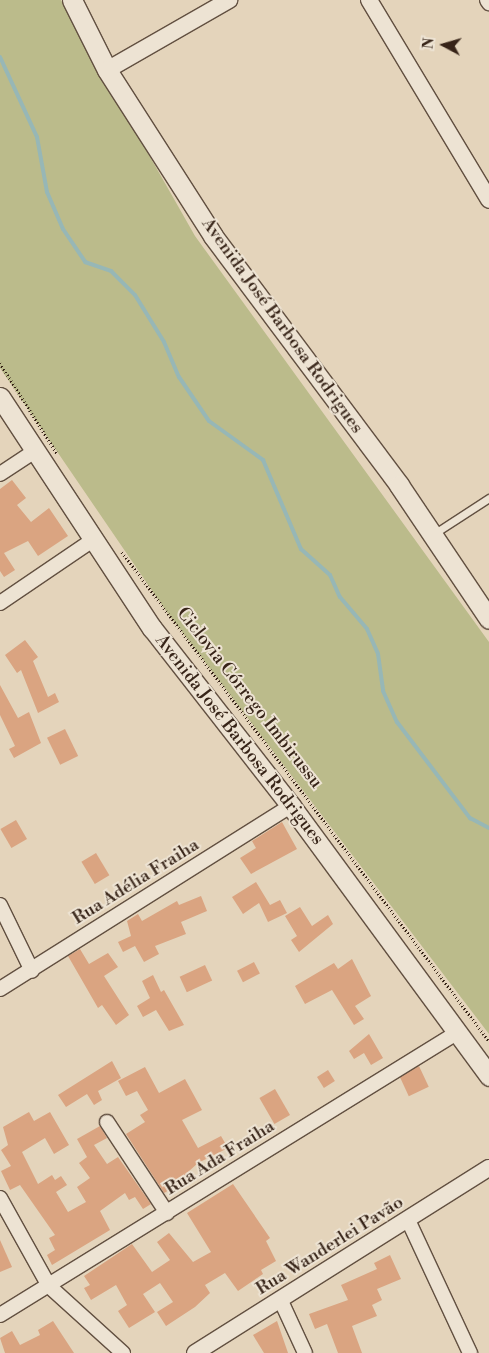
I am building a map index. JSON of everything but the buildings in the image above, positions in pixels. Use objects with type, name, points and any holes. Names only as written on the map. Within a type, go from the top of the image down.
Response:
[{"type":"main road","name":"Avenida José Barbosa Rodrigues","points":[[72,0],[107,70],[246,284],[432,535],[489,619]]},
{"type":"main road","name":"Avenida José Barbosa Rodrigues","points":[[0,397],[152,628],[291,806],[489,1076]]},
{"type":"street","points":[[107,70],[230,0]]},
{"type":"street","points":[[369,0],[489,200]]},
{"type":"street","points":[[0,474],[35,451]]},
{"type":"street","points":[[0,603],[94,539]]},
{"type":"street","name":"Rua Adélia Fraiha","points":[[0,989],[291,806]]},
{"type":"street","points":[[0,905],[32,970]]},
{"type":"street","name":"Rua Ada Fraiha","points":[[0,1315],[458,1032]]},
{"type":"street","points":[[107,1122],[167,1213]]},
{"type":"street","name":"Rua Wanderlei Pavão","points":[[195,1353],[488,1169]]},
{"type":"street","points":[[0,1198],[49,1286],[124,1353]]},
{"type":"street","points":[[408,1220],[470,1353]]},
{"type":"street","points":[[281,1300],[305,1353]]},
{"type":"lane","points":[[432,535],[489,498]]},
{"type":"path","points":[[0,363],[61,459]]},
{"type":"path","name":"Ciclovia Córrego Imbirussu","points":[[119,547],[489,1040]]},
{"type":"green space","points":[[0,0],[61,0],[195,236],[489,642],[489,1034],[166,611],[0,368]]},
{"type":"waterway","points":[[0,57],[37,137],[47,192],[63,229],[85,262],[111,271],[135,295],[164,342],[179,377],[209,421],[263,460],[301,549],[330,575],[340,597],[367,629],[378,654],[383,691],[397,722],[470,818],[489,828]]}]
